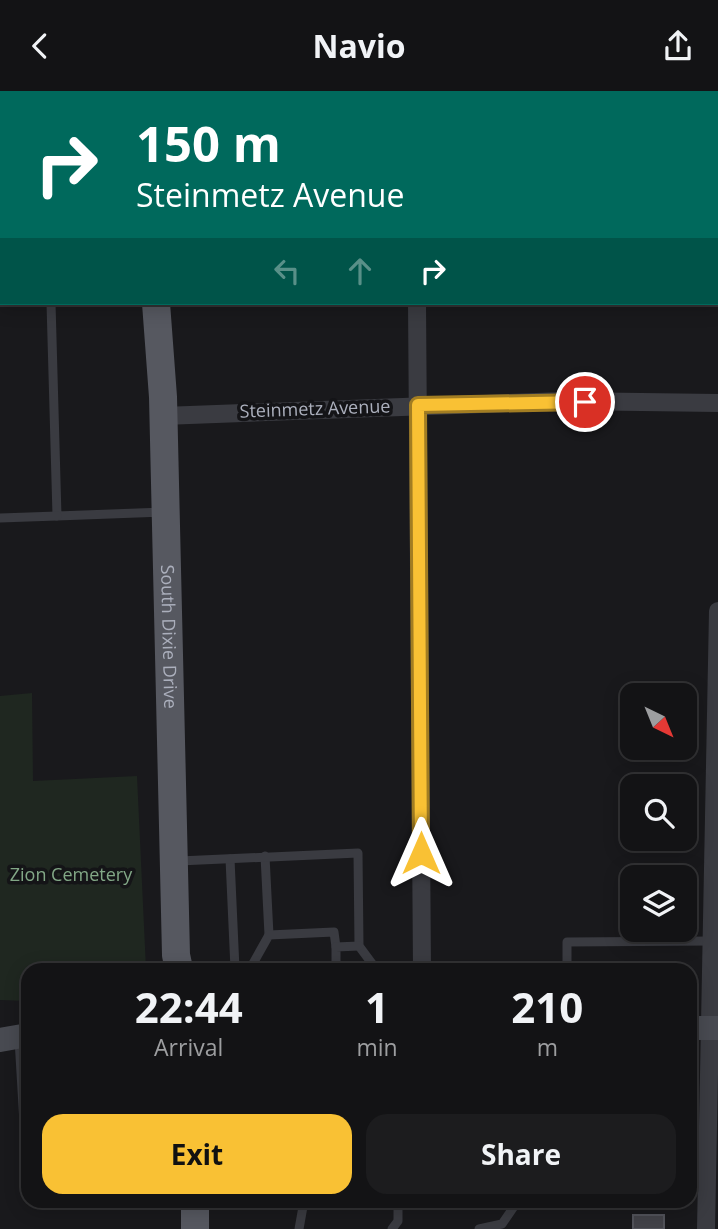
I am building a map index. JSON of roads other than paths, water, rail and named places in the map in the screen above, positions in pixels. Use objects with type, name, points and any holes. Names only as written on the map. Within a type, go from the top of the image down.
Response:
[{"type":"main road","name":"South Dixie Drive","points":[[156,305],[163,416],[178,963]]},
{"type":"main road","points":[[195,1208],[195,1229]]},
{"type":"street","points":[[417,305],[422,963]]},
{"type":"street","name":"Steinmetz Avenue","points":[[163,416],[565,401],[718,403]]},
{"type":"street","points":[[706,1229],[706,1028],[713,941],[718,611]]},
{"type":"lane","points":[[51,305],[57,516]]},
{"type":"lane","points":[[0,519],[166,512]]},
{"type":"lane","points":[[174,862],[358,853],[359,946],[372,963]]},
{"type":"lane","points":[[253,963],[269,935],[265,856]]},
{"type":"lane","points":[[230,859],[235,963]]},
{"type":"lane","points":[[269,935],[334,932],[336,963]]},
{"type":"lane","points":[[567,963],[567,942],[713,941]]},
{"type":"lane","points":[[336,947],[359,946]]},
{"type":"lane","points":[[16,1038],[21,1102]]},
{"type":"lane","points":[[299,1229],[303,1208]]},
{"type":"lane","points":[[392,1229],[398,1221],[398,1208]]},
{"type":"lane","points":[[479,1229],[502,1224],[513,1208]]},
{"type":"park label","name":"Zion Cemetery","points":[[71,875]]}]
